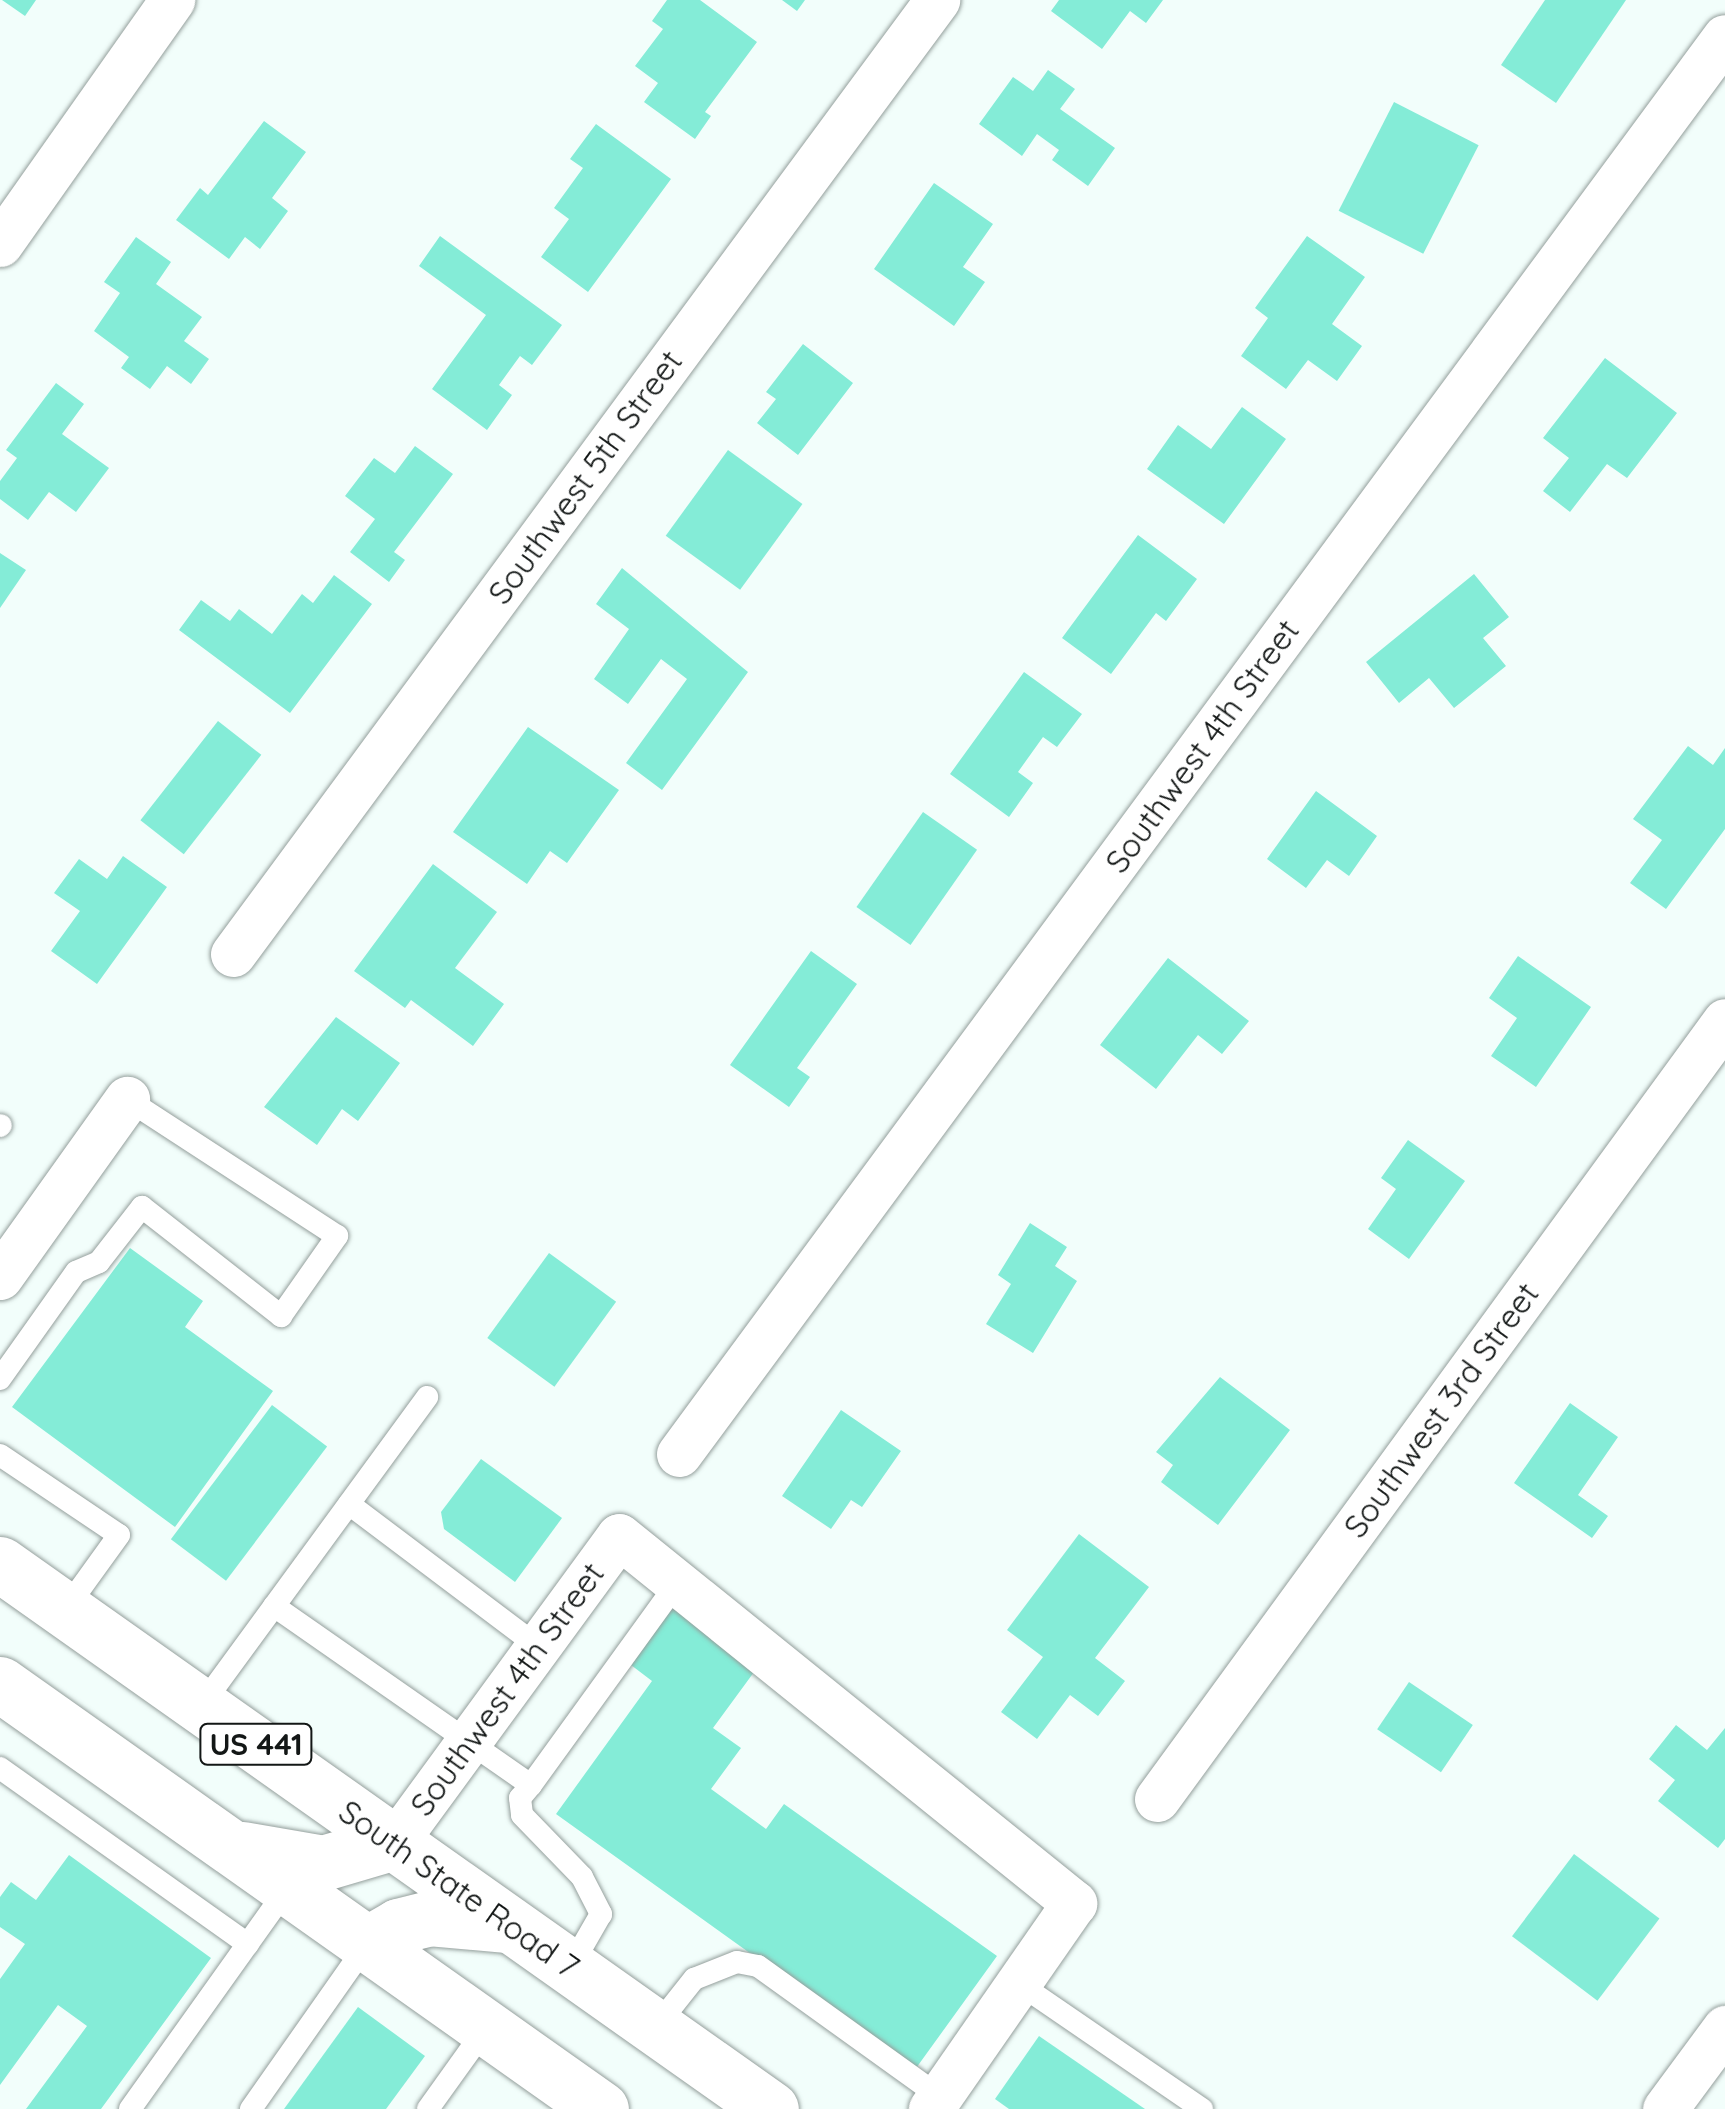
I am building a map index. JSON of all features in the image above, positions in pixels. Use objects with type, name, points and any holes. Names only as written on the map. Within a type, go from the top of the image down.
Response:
[{"type":"main road","name":"South State Road 7","points":[[0,1564],[771,2109]]},
{"type":"main road","name":"US 441","points":[[0,1684],[601,2109]]},
{"type":"main road","points":[[226,1845],[323,1863],[395,1842]]},
{"type":"main road","points":[[368,1944],[398,1926],[429,1918],[510,1925]]},
{"type":"street","points":[[0,244],[172,0]]},
{"type":"street","name":"Southwest 5th Street","points":[[233,954],[937,0]]},
{"type":"street","name":"Southwest 4th Street","points":[[679,1454],[1725,37]]},
{"type":"street","name":"Southwest 3rd Street","points":[[1157,1799],[1725,1020]]},
{"type":"street","points":[[0,1278],[126,1099]]},
{"type":"street","name":"Southwest 4th Street","points":[[395,1842],[619,1536],[678,1583]]},
{"type":"street","points":[[678,1583],[1074,1902],[933,2106]]},
{"type":"street","points":[[1665,2109],[1725,2028]]},
{"type":"lane","points":[[0,1379],[76,1272],[99,1262],[142,1208],[281,1316],[338,1236],[126,1099]]},
{"type":"lane","points":[[201,1706],[428,1397]]},
{"type":"lane","points":[[0,1456],[119,1535],[66,1610]]},
{"type":"lane","points":[[349,1504],[539,1647]]},
{"type":"lane","points":[[570,1968],[600,1914],[582,1877],[522,1815],[520,1798],[678,1583]]},
{"type":"lane","points":[[274,1606],[531,1784]]},
{"type":"lane","points":[[0,1768],[248,1944]]},
{"type":"lane","points":[[130,2109],[287,1889]]},
{"type":"lane","points":[[251,2109],[368,1944]]},
{"type":"lane","points":[[655,2028],[694,1979],[737,1962],[758,1966],[933,2106]]},
{"type":"lane","points":[[1018,1983],[1202,2109]]},
{"type":"lane","points":[[428,2109],[486,2028]]},
{"type":"building","points":[[2,0],[36,0],[25,16]]},
{"type":"building","points":[[667,0],[700,0],[757,42],[705,112],[711,116],[695,139],[644,102],[658,83],[635,66],[663,29],[652,21]]},
{"type":"building","points":[[782,0],[805,0],[797,11]]},
{"type":"building","points":[[1059,0],[1163,0],[1146,23],[1130,11],[1102,49],[1051,11]]},
{"type":"building","points":[[1545,0],[1626,0],[1556,103],[1501,65]]},
{"type":"building","points":[[1048,70],[1075,89],[1060,109],[1115,148],[1088,186],[1052,160],[1059,150],[1037,134],[1022,156],[979,124],[1013,77],[1033,91]]},
{"type":"building","points":[[1394,102],[1479,145],[1423,254],[1339,211]]},
{"type":"building","points":[[264,121],[306,152],[272,198],[288,211],[260,249],[245,237],[229,259],[176,220],[200,188],[208,195]]},
{"type":"building","points":[[596,124],[671,179],[588,292],[541,257],[569,219],[554,208],[583,168],[570,159]]},
{"type":"building","points":[[934,183],[993,224],[963,267],[985,282],[954,326],[874,269]]},
{"type":"building","points":[[440,236],[562,325],[532,365],[520,356],[499,385],[512,395],[487,430],[432,389],[486,315],[419,266]]},
{"type":"building","points":[[1307,236],[1365,277],[1332,324],[1362,346],[1337,381],[1308,360],[1286,389],[1241,356],[1268,318],[1255,308]]},
{"type":"building","points":[[136,237],[171,262],[156,284],[202,317],[184,341],[209,359],[191,384],[167,366],[150,389],[121,368],[129,357],[94,331],[120,293],[104,282]]},
{"type":"building","points":[[803,344],[853,383],[798,455],[757,423],[776,399],[766,392]]},
{"type":"building","points":[[1605,358],[1677,413],[1627,478],[1607,464],[1570,512],[1543,491],[1569,458],[1543,438]]},
{"type":"building","points":[[56,383],[84,404],[62,434],[109,468],[76,512],[49,492],[28,520],[0,499],[0,481],[17,458],[6,450]]},
{"type":"building","points":[[1242,407],[1286,439],[1224,524],[1147,469],[1178,425],[1211,449]]},
{"type":"building","points":[[415,446],[453,474],[394,552],[405,560],[389,582],[350,552],[375,519],[345,496],[374,458],[395,473]]},
{"type":"building","points":[[728,450],[802,504],[740,590],[666,536]]},
{"type":"building","points":[[1138,535],[1197,579],[1166,621],[1156,613],[1111,674],[1062,638]]},
{"type":"building","points":[[0,553],[26,570],[0,608]]},
{"type":"building","points":[[622,568],[748,672],[662,790],[626,763],[687,679],[661,659],[628,704],[594,679],[629,629],[596,604]]},
{"type":"building","points":[[1474,574],[1509,617],[1483,638],[1506,666],[1454,708],[1429,678],[1399,703],[1366,662]]},
{"type":"building","points":[[334,575],[372,604],[290,713],[179,630],[201,600],[230,621],[239,609],[272,634],[302,594],[313,603]]},
{"type":"building","points":[[1024,672],[1082,714],[1057,747],[1043,737],[1018,772],[1033,783],[1009,817],[950,774]]},
{"type":"building","points":[[218,721],[261,755],[184,854],[140,820]]},
{"type":"building","points":[[528,727],[619,790],[567,863],[550,851],[527,884],[453,832]]},
{"type":"building","points":[[1688,746],[1713,765],[1725,748],[1725,829],[1666,909],[1630,883],[1662,840],[1633,819]]},
{"type":"building","points":[[1316,791],[1377,836],[1349,876],[1327,860],[1306,888],[1267,859]]},
{"type":"building","points":[[923,812],[977,850],[911,945],[856,907]]},
{"type":"building","points":[[123,856],[167,887],[97,984],[51,951],[80,911],[54,893],[79,859],[107,879]]},
{"type":"building","points":[[433,864],[497,912],[455,968],[504,1004],[473,1046],[411,1000],[405,1008],[354,971]]},
{"type":"building","points":[[811,951],[857,984],[797,1068],[810,1077],[789,1107],[730,1065]]},
{"type":"building","points":[[1518,956],[1591,1007],[1536,1087],[1491,1056],[1517,1018],[1489,998]]},
{"type":"building","points":[[1168,958],[1249,1021],[1222,1054],[1198,1035],[1156,1089],[1100,1045]]},
{"type":"building","points":[[336,1017],[400,1063],[358,1121],[342,1109],[317,1145],[264,1107]]},
{"type":"building","points":[[1408,1140],[1465,1181],[1409,1259],[1368,1229],[1396,1189],[1381,1178]]},
{"type":"building","points":[[1030,1223],[1067,1247],[1055,1266],[1077,1281],[1033,1353],[986,1324],[1011,1284],[998,1275]]},
{"type":"building","points":[[130,1248],[203,1301],[185,1327],[273,1391],[175,1527],[12,1407]]},
{"type":"building","points":[[549,1253],[616,1302],[554,1387],[487,1338]]},
{"type":"building","points":[[1220,1377],[1290,1430],[1218,1525],[1161,1482],[1173,1465],[1156,1452]]},
{"type":"building","points":[[1570,1403],[1618,1437],[1578,1495],[1608,1516],[1592,1538],[1514,1483]]},
{"type":"building","points":[[272,1405],[327,1447],[226,1581],[171,1539]]},
{"type":"building","points":[[841,1410],[901,1451],[862,1507],[851,1500],[831,1529],[782,1496]]},
{"type":"building","points":[[481,1459],[562,1518],[515,1582],[444,1529],[441,1512]]},
{"type":"building","points":[[1079,1534],[1149,1587],[1095,1658],[1125,1681],[1098,1716],[1070,1695],[1037,1739],[1001,1712],[1043,1657],[1007,1630]]},
{"type":"building","points":[[672,1608],[757,1668],[713,1728],[741,1748],[711,1789],[766,1829],[784,1804],[997,1956],[914,2071],[556,1814],[652,1681],[631,1665]]},
{"type":"building","points":[[1409,1682],[1473,1725],[1441,1772],[1377,1729]]},
{"type":"building","points":[[1676,1725],[1707,1750],[1725,1728],[1725,1839],[1718,1848],[1658,1801],[1675,1780],[1649,1759]]},
{"type":"building","points":[[1574,1854],[1659,1918],[1597,2001],[1512,1936]]},
{"type":"building","points":[[69,1855],[211,1958],[101,2109],[26,2109],[87,2026],[58,2005],[0,2085],[0,1979],[25,1944],[0,1927],[0,1897],[11,1882],[36,1900]]},
{"type":"building","points":[[358,2007],[425,2056],[386,2109],[284,2109]]},
{"type":"building","points":[[1039,2036],[1145,2109],[1009,2109],[995,2099]]}]
